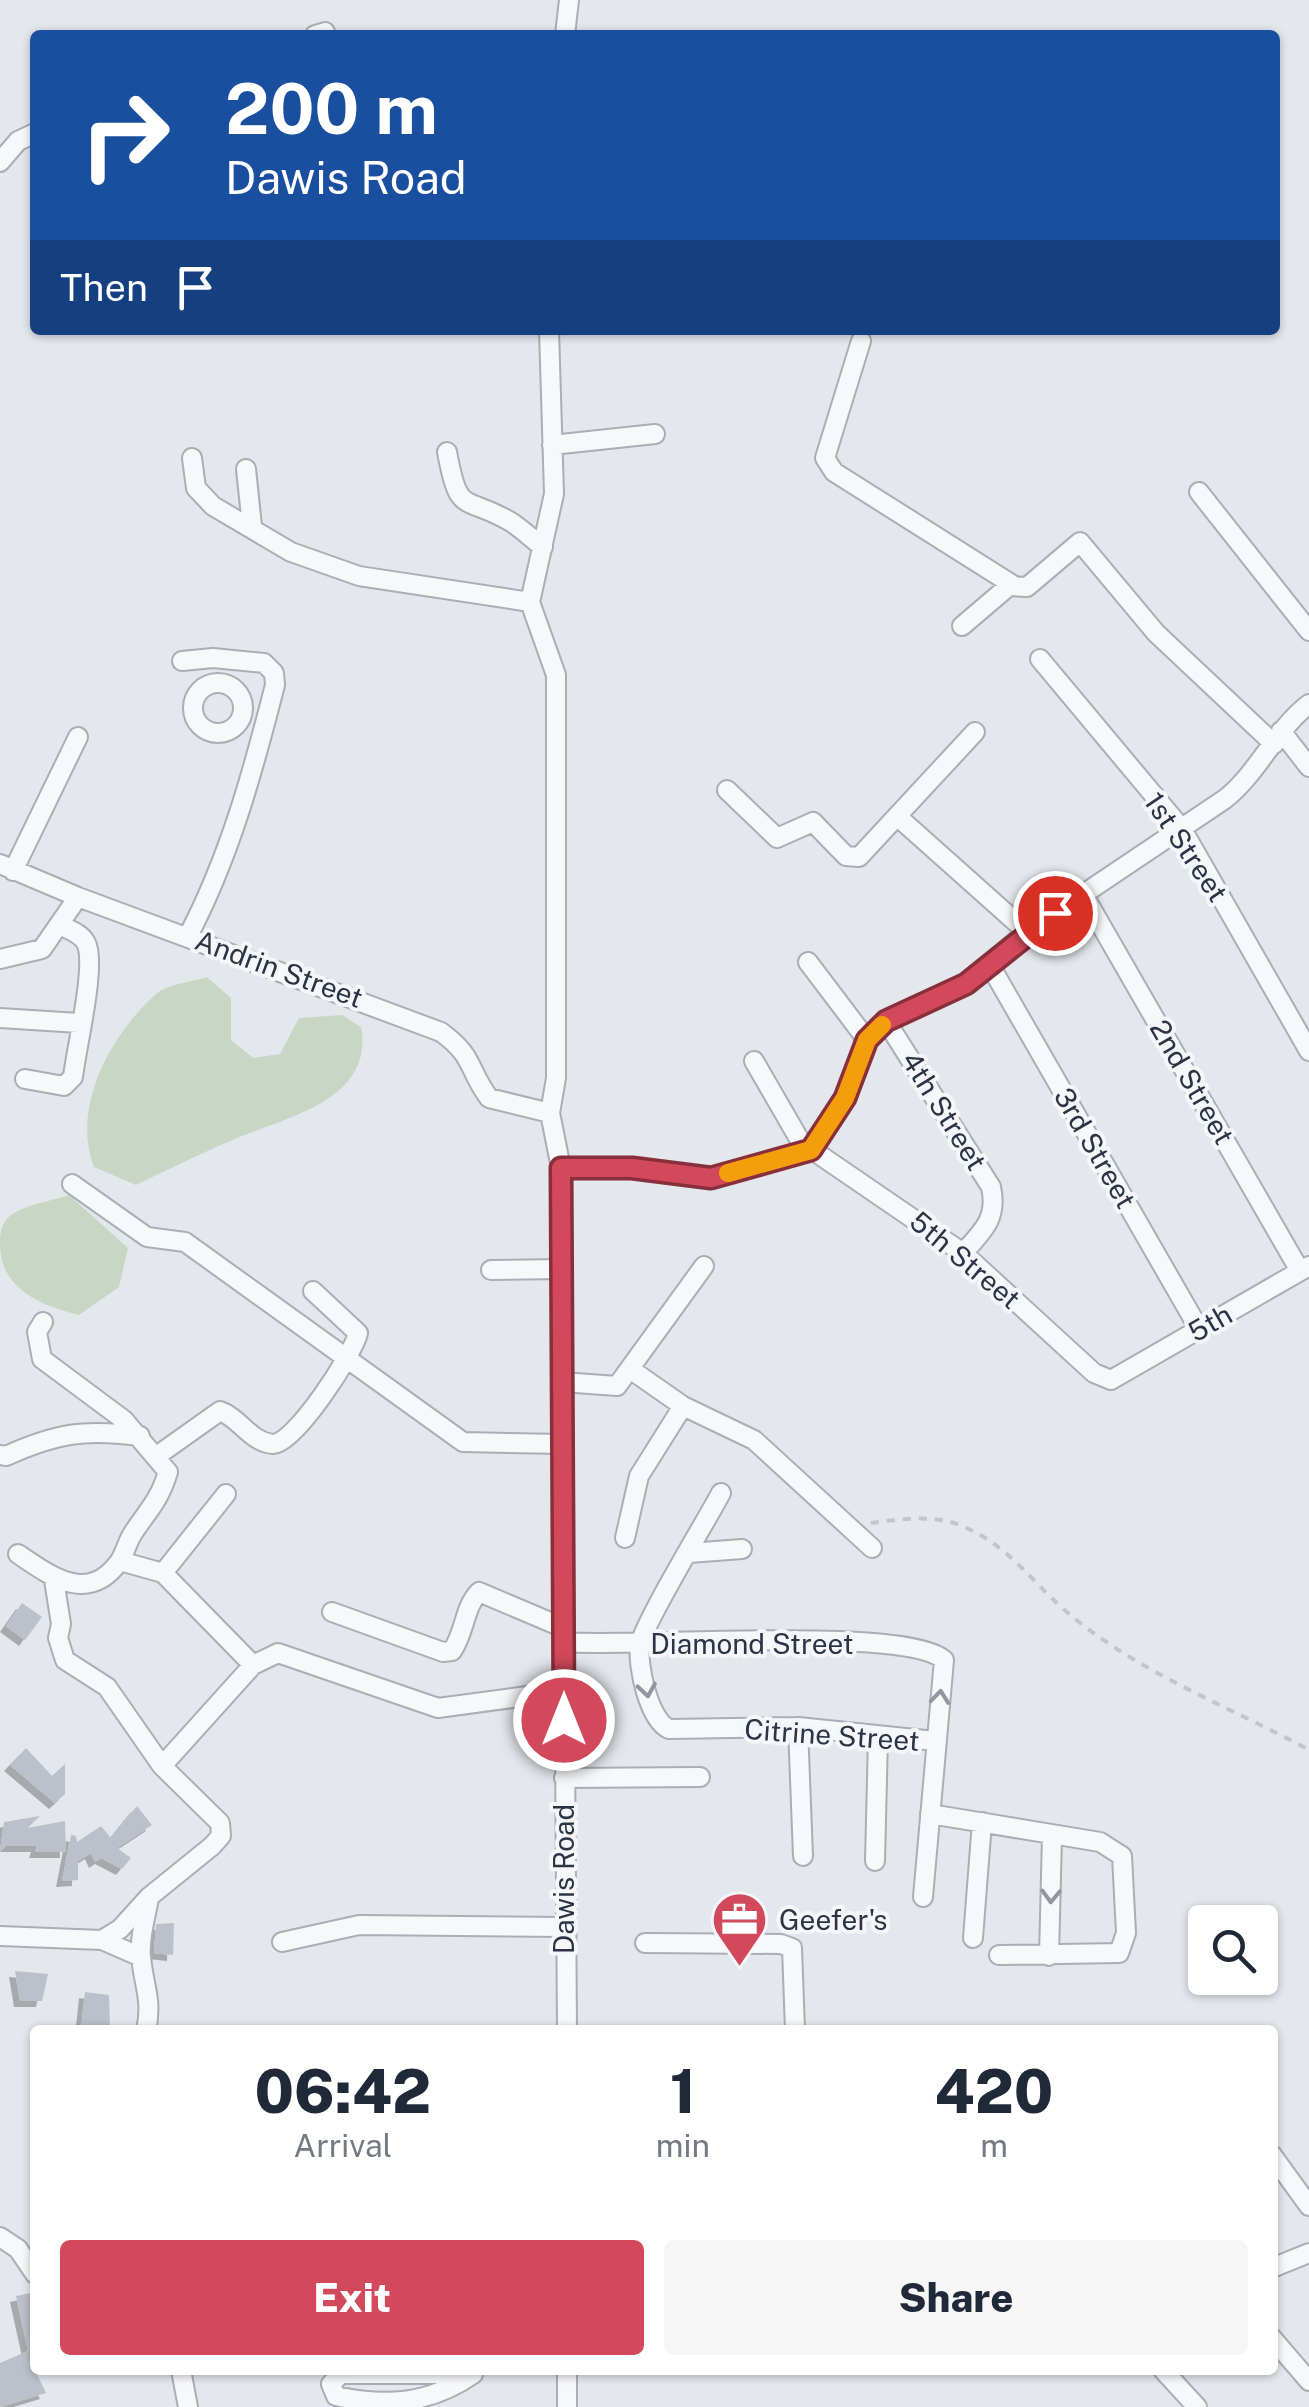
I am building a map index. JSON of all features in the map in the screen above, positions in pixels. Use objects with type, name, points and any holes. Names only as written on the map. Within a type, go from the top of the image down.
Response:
[{"type":"street","points":[[566,30],[569,0]]},
{"type":"street","points":[[0,162],[6,151],[30,136]]},
{"type":"street","points":[[192,458],[196,488],[213,506],[290,552],[340,571],[530,602],[554,494],[548,335]]},
{"type":"street","points":[[861,342],[824,458],[834,472],[1013,585],[1027,587],[1080,542],[1156,633],[1309,766]]},
{"type":"street","points":[[552,445],[655,434]]},
{"type":"street","points":[[447,452],[454,489],[462,501],[510,522],[542,547]]},
{"type":"street","points":[[246,469],[252,526]]},
{"type":"street","points":[[1200,492],[1309,631]]},
{"type":"street","points":[[962,626],[1013,585]]},
{"type":"street","name":"Dawis Road","points":[[530,602],[556,675],[556,1078],[550,1113],[561,1168],[566,2025]]},
{"type":"street","points":[[182,661],[213,658],[269,666],[276,684],[247,794],[188,936]]},
{"type":"street","name":"1st Street","points":[[1040,659],[1182,829],[1309,1050]]},
{"type":"street","points":[[561,1168],[632,1168],[711,1178],[808,1150],[845,1098],[867,1040],[886,1021],[991,967],[1028,932],[1250,779],[1277,737],[1309,704]]},
{"type":"street","points":[[242,716],[265,726]]},
{"type":"street","points":[[728,790],[770,835],[782,837],[813,822],[852,858],[859,857],[974,732]]},
{"type":"street","points":[[6,867],[78,737]]},
{"type":"street","points":[[898,817],[1028,932]]},
{"type":"street","name":"Andrin Street","points":[[6,867],[441,1032],[471,1058],[489,1098],[550,1113]]},
{"type":"street","name":"2nd Street","points":[[1083,894],[1304,1268]]},
{"type":"street","points":[[0,958],[34,954],[60,926],[78,896]]},
{"type":"street","points":[[25,1079],[64,1086],[68,1081],[88,988],[88,951],[80,935],[60,926]]},
{"type":"street","points":[[808,962],[867,1040]]},
{"type":"street","name":"3rd Street","points":[[991,967],[1199,1329]]},
{"type":"street","points":[[0,1018],[78,1022]]},
{"type":"street","name":"4th Street","points":[[886,1021],[991,1187],[996,1206],[989,1224],[963,1253]]},
{"type":"street","points":[[754,1061],[808,1150]]},
{"type":"street","name":"5th Street","points":[[808,1150],[963,1253],[1094,1374],[1111,1380]]},
{"type":"street","points":[[72,1184],[147,1237],[186,1242],[463,1442],[563,1444]]},
{"type":"street","points":[[562,1382],[611,1388],[630,1369],[704,1266]]},
{"type":"street","points":[[491,1270],[562,1268]]},
{"type":"street","name":"5th","points":[[1111,1380],[1304,1268]]},
{"type":"street","points":[[158,1455],[220,1411],[250,1434],[273,1444],[283,1442],[349,1360],[356,1328],[314,1292]]},
{"type":"street","points":[[18,1554],[54,1580],[81,1586],[100,1582],[120,1561],[130,1536],[158,1502],[168,1472],[140,1436],[42,1359],[37,1332],[44,1322]]},
{"type":"street","points":[[630,1369],[683,1406],[754,1440],[872,1548]]},
{"type":"street","points":[[625,1538],[639,1476],[683,1406]]},
{"type":"street","points":[[0,1454],[6,1456],[51,1435],[97,1430],[140,1436]]},
{"type":"street","points":[[640,1644],[721,1493]]},
{"type":"street","points":[[162,1574],[226,1494]]},
{"type":"street","points":[[689,1553],[742,1549]]},
{"type":"street","points":[[120,1561],[162,1574],[253,1664]]},
{"type":"street","points":[[54,1580],[61,1624],[58,1638],[65,1660],[108,1688],[162,1766],[220,1823],[221,1836],[149,1897],[120,1929],[102,1940]]},
{"type":"street","points":[[332,1612],[444,1652],[452,1651],[472,1599],[479,1592],[564,1635]]},
{"type":"street","name":"Diamond Street","points":[[564,1635],[640,1644],[734,1639],[845,1643],[901,1646],[939,1655],[944,1660],[935,1741]]},
{"type":"street","name":"Citrine Street","points":[[640,1644],[651,1714],[668,1729],[798,1727],[935,1741]]},
{"type":"street","points":[[162,1766],[253,1664],[278,1653],[438,1708],[564,1691]]},
{"type":"street","points":[[798,1727],[802,1856]]},
{"type":"street","points":[[875,1861],[878,1738]]},
{"type":"street","points":[[923,1897],[935,1741]]},
{"type":"street","points":[[564,1778],[700,1777]]},
{"type":"street","points":[[930,1814],[1100,1842],[1120,1851],[1125,1867],[1126,1933],[1120,1953],[998,1956]]},
{"type":"street","points":[[974,1938],[982,1822]]},
{"type":"street","points":[[1049,1956],[1052,1836]]},
{"type":"street","points":[[146,2025],[148,1993],[140,1957],[149,1897]]},
{"type":"street","points":[[282,1942],[360,1926],[564,1927]]},
{"type":"street","points":[[0,1936],[102,1940],[140,1957]]},
{"type":"street","points":[[645,1944],[780,1944],[792,1948],[795,2025]]},
{"type":"street","points":[[1278,2168],[1309,2206]]},
{"type":"street","points":[[0,2237],[18,2248],[30,2266]]},
{"type":"street","points":[[1278,2266],[1309,2253]]},
{"type":"street","points":[[1278,2345],[1309,2381]]},
{"type":"street","points":[[182,2375],[188,2407]]},
{"type":"street","points":[[341,2375],[331,2384],[336,2396],[391,2405],[442,2393],[469,2375]]},
{"type":"street","points":[[567,2375],[567,2407]]},
{"type":"street","points":[[1167,2375],[1196,2407]]},
{"type":"path","points":[[851,1525],[910,1517],[957,1523],[990,1538],[1016,1558],[1073,1618],[1168,1681],[1309,1750]]},
{"type":"green space","points":[[207,977],[231,998],[231,1040],[253,1058],[280,1054],[299,1018],[342,1015],[361,1027],[362,1051],[355,1071],[343,1087],[305,1111],[136,1185],[94,1167],[88,1144],[91,1097],[110,1051],[156,994]]},
{"type":"green space","points":[[69,1195],[128,1248],[119,1287],[79,1315],[25,1293],[7,1273],[0,1244],[3,1225],[10,1216]]},
{"type":"building","points":[[22,1603],[42,1617],[25,1640],[6,1626]]},
{"type":"building","points":[[26,1748],[52,1776],[65,1764],[65,1794],[55,1803],[10,1765]]},
{"type":"building","points":[[137,1806],[152,1825],[117,1848],[131,1858],[122,1869],[101,1858],[95,1862],[91,1853],[78,1861],[78,1880],[62,1881],[71,1835],[76,1836],[77,1842],[101,1826],[111,1838]]},
{"type":"building","points":[[40,1816],[27,1828],[65,1821],[66,1852],[35,1852],[37,1846],[6,1846],[0,1852],[4,1822]]},
{"type":"building","points":[[174,1923],[173,1955],[154,1953],[156,1924]]},
{"type":"building","points":[[15,1971],[48,1974],[42,2001],[20,2001]]},
{"type":"building","points":[[85,1992],[109,1995],[110,2025],[82,2025]]},
{"type":"building","points":[[30,2293],[30,2375],[37,2375],[46,2393],[0,2407],[0,2363],[28,2351],[16,2296]]},
{"type":"slow traffic","points":[[728,1173],[811,1150],[845,1098],[867,1040],[882,1025]]},
{"type":"place","name":"Geefer's","points":[[740,1969]]},
{"type":"route","points":[[564,1720],[561,1168],[632,1168],[711,1178],[811,1150],[845,1098],[867,1040],[889,1018],[966,984],[1055,913]]}]
